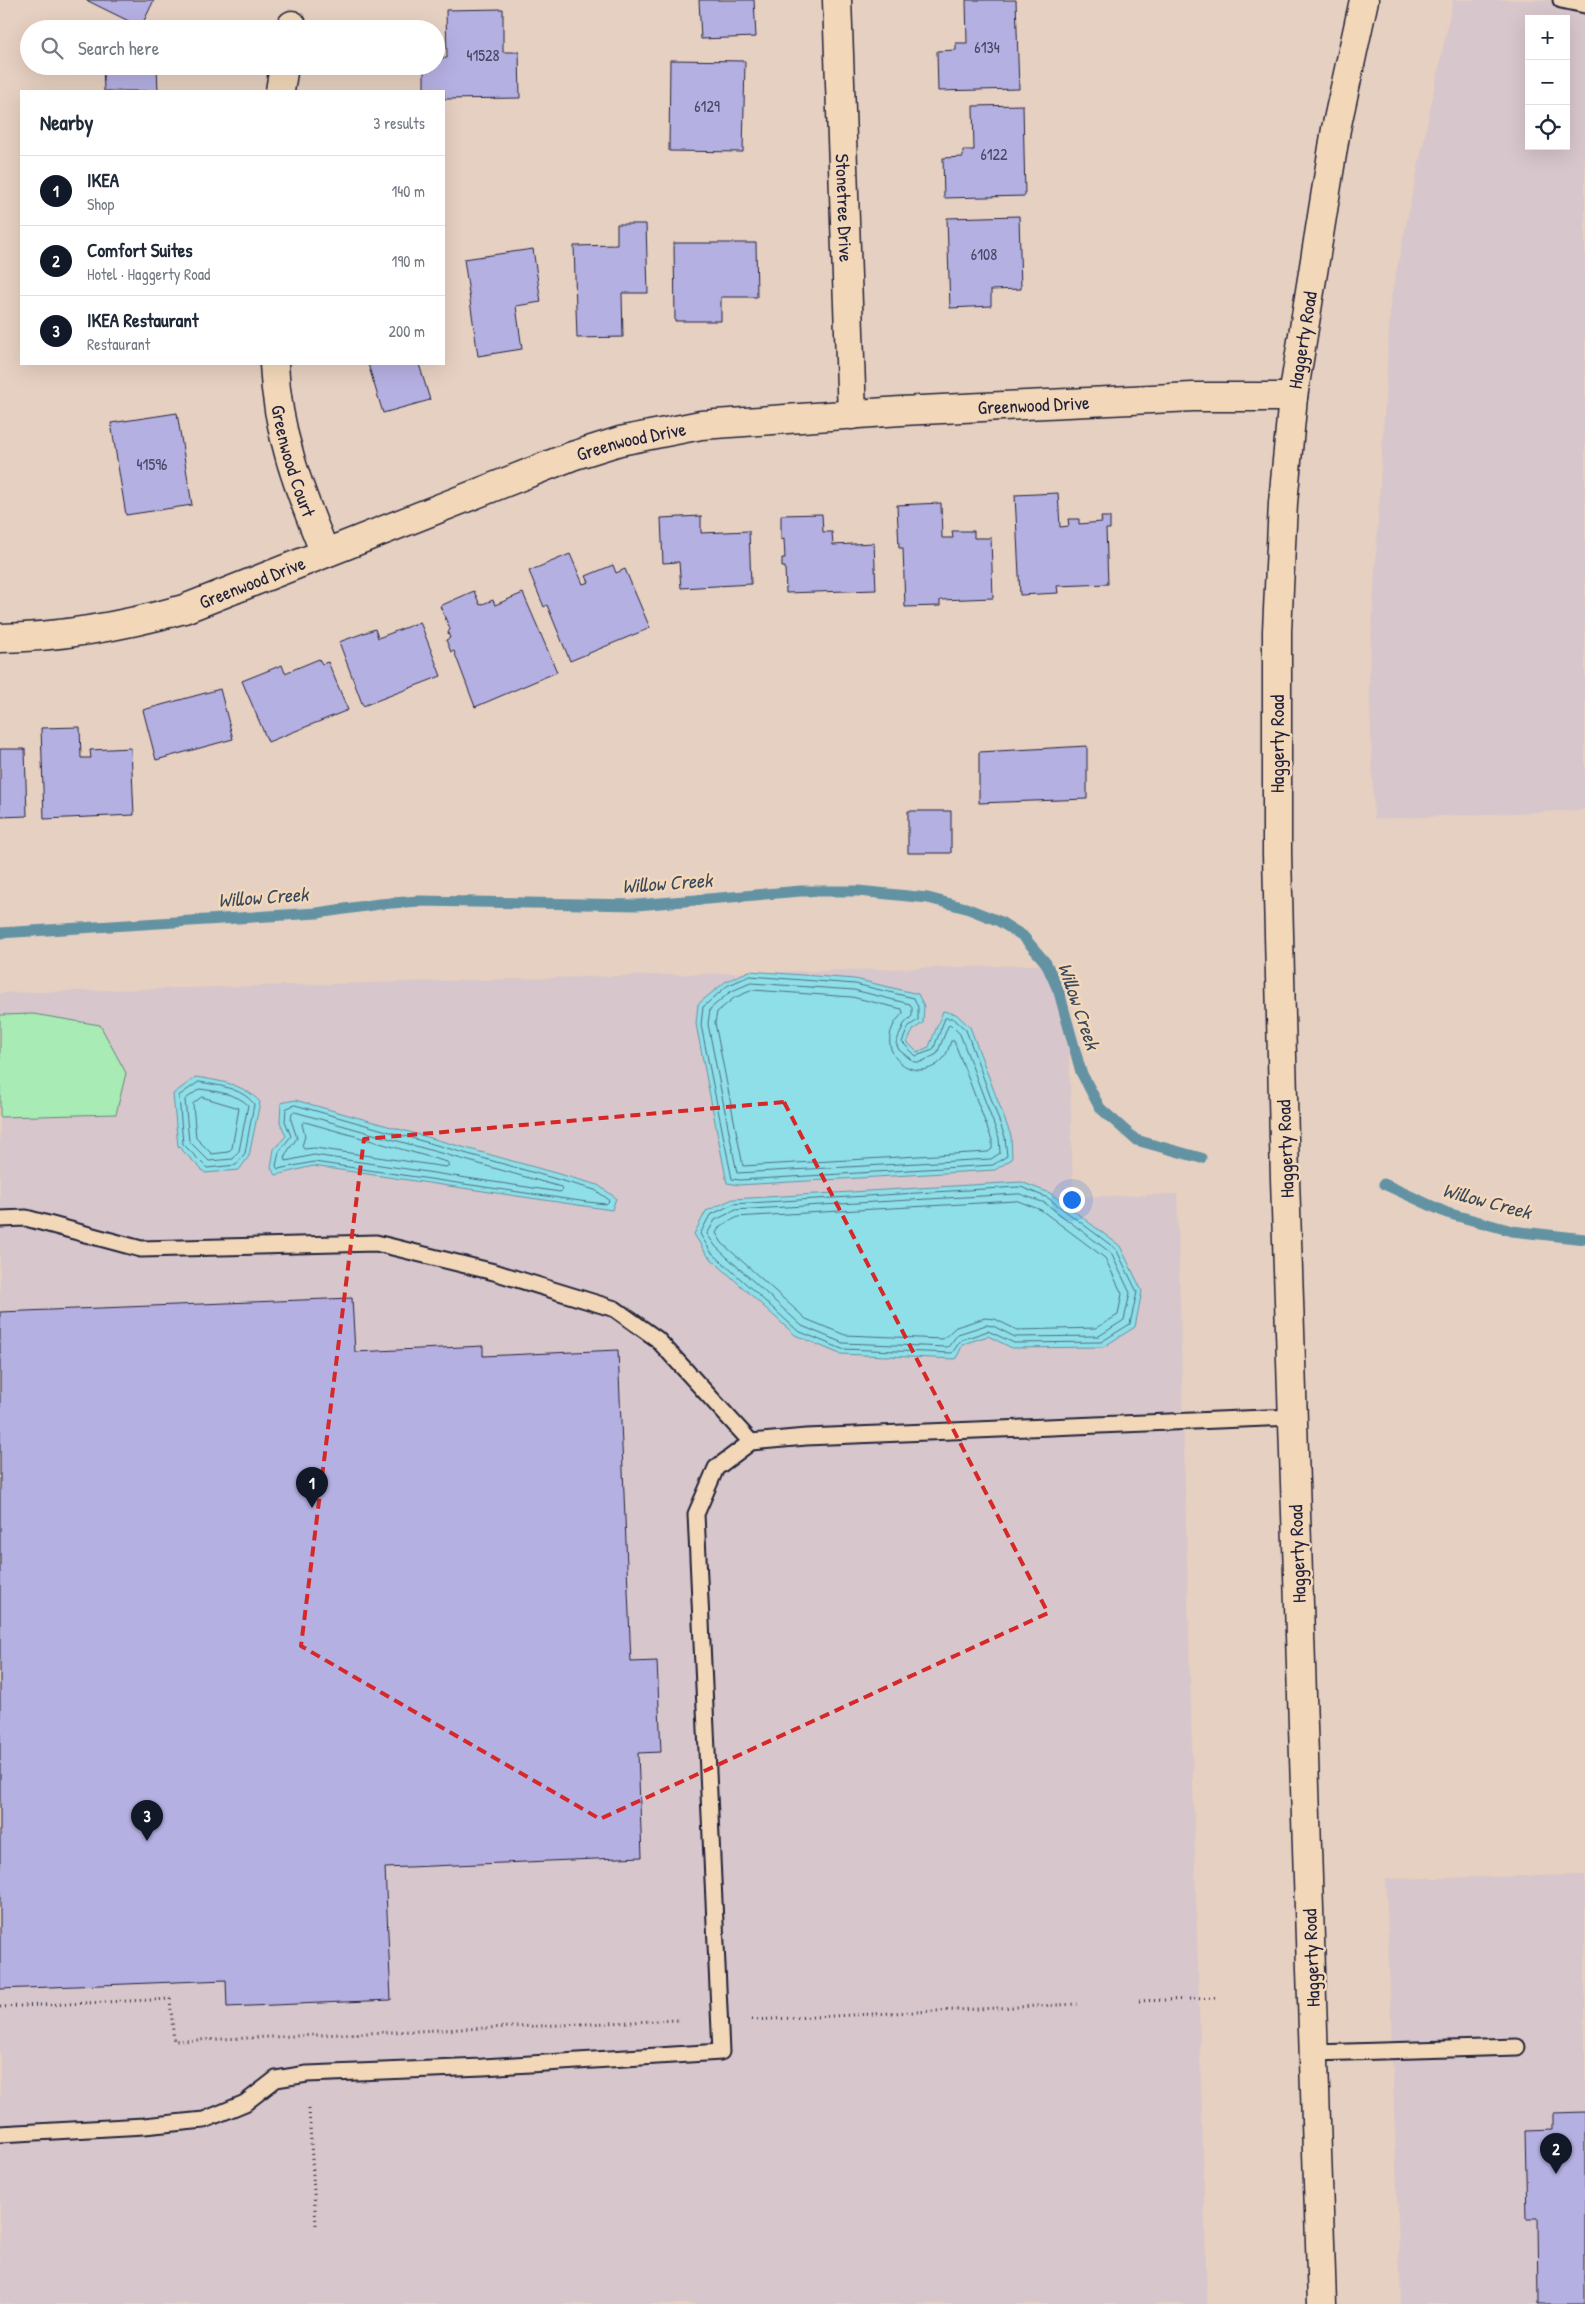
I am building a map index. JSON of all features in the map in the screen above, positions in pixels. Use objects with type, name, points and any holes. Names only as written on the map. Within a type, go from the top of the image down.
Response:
[{"type":"main road","name":"Stonetree Drive","points":[[837,0],[852,415]]},
{"type":"main road","name":"Haggerty Road","points":[[1322,2304],[1293,1418],[1277,854],[1277,631],[1283,503],[1293,397],[1336,129],[1364,0]]},
{"type":"main road","points":[[280,90],[283,75]]},
{"type":"main road","name":"Greenwood Court","points":[[274,365],[275,391],[283,436],[295,480],[325,553]]},
{"type":"main road","name":"Greenwood Drive","points":[[0,638],[35,638],[77,633],[136,622],[184,609],[572,456],[620,441],[701,425],[852,415],[1183,398],[1293,397]]},
{"type":"lane","points":[[1560,0],[1585,5]]},
{"type":"lane","points":[[0,1219],[26,1218],[141,1249],[376,1242],[494,1272],[615,1309],[657,1339],[751,1442]]},
{"type":"lane","points":[[0,2134],[144,2126],[204,2120],[245,2103],[276,2079],[307,2074],[483,2067],[721,2052],[696,1514],[716,1468],[751,1442],[806,1437],[1293,1418]]},
{"type":"lane","points":[[1314,2053],[1517,2047]]},
{"type":"path","points":[[1138,2001],[1216,1998]]},
{"type":"path","points":[[0,2007],[170,1999],[174,2041],[680,2020]]},
{"type":"path","points":[[752,2020],[1077,2004]]},
{"type":"path","points":[[309,2109],[316,2225]]},
{"type":"highlighted area","points":[[784,1102],[1048,1613],[600,1819],[301,1646],[364,1139]]},
{"type":"shaded area","points":[[1453,0],[1585,0],[1585,810],[1374,819],[1369,675],[1391,297]]},
{"type":"shaded area","points":[[1067,964],[1073,1197],[1177,1194],[1207,2304],[0,2304],[0,993]]},
{"type":"shaded area","points":[[1585,1875],[1585,2304],[1401,2304],[1386,1879]]},
{"type":"green space","points":[[33,1014],[100,1025],[126,1073],[116,1114],[0,1117],[0,1015]]},
{"type":"water","points":[[749,971],[855,979],[918,994],[924,1006],[923,1023],[914,1029],[907,1042],[917,1052],[929,1047],[943,1011],[956,1014],[970,1027],[1011,1136],[1012,1159],[995,1170],[739,1185],[727,1183],[696,1024],[698,1004],[725,982]]},
{"type":"water","points":[[196,1077],[239,1087],[260,1102],[249,1156],[239,1170],[205,1173],[178,1146],[173,1094]]},
{"type":"water","points":[[295,1100],[598,1185],[616,1198],[612,1210],[313,1166],[276,1175],[271,1168],[274,1149],[286,1136],[280,1122],[281,1103]]},
{"type":"water","points":[[1021,1182],[1050,1193],[1120,1246],[1142,1291],[1135,1327],[1103,1347],[1012,1348],[988,1336],[963,1344],[956,1359],[840,1354],[795,1335],[707,1255],[694,1234],[706,1211],[733,1199]]},
{"type":"building","points":[[86,0],[154,0],[144,20],[127,20]]},
{"type":"building","points":[[699,0],[754,0],[756,37],[701,39]]},
{"type":"building","points":[[966,0],[1016,0],[1019,89],[938,91],[937,51],[956,50],[956,43],[967,43]]},
{"type":"building","points":[[503,9],[503,52],[519,52],[520,98],[445,99],[445,90],[424,90],[424,75],[445,75],[445,58],[447,58],[446,10]]},
{"type":"building","points":[[670,60],[745,61],[743,152],[669,151]]},
{"type":"building","points":[[103,75],[157,75],[158,90],[104,90]]},
{"type":"building","points":[[1023,105],[1025,196],[944,198],[943,158],[963,157],[963,150],[974,150],[973,106]]},
{"type":"building","points":[[1019,216],[1021,289],[991,290],[991,306],[950,308],[947,218]]},
{"type":"building","points":[[617,224],[646,224],[648,293],[622,293],[623,337],[577,338],[574,246],[617,245]]},
{"type":"building","points":[[674,243],[756,243],[757,297],[721,297],[721,321],[675,321]]},
{"type":"building","points":[[533,249],[541,302],[516,306],[522,349],[478,356],[464,259]]},
{"type":"building","points":[[368,365],[419,365],[430,400],[383,413]]},
{"type":"building","points":[[177,413],[192,505],[126,515],[111,423]]},
{"type":"building","points":[[1058,493],[1060,527],[1069,526],[1068,519],[1079,519],[1079,524],[1102,522],[1101,517],[1110,517],[1110,529],[1106,529],[1108,584],[1057,586],[1058,593],[1020,595],[1015,495]]},
{"type":"building","points":[[941,503],[942,538],[953,538],[952,531],[974,531],[974,538],[991,538],[993,598],[940,600],[940,606],[905,607],[903,548],[899,548],[897,505]]},
{"type":"building","points":[[822,514],[823,532],[832,532],[833,545],[874,543],[876,590],[786,593],[785,567],[782,567],[782,558],[785,558],[784,539],[781,540],[781,515]]},
{"type":"building","points":[[701,516],[701,533],[749,531],[751,584],[681,588],[679,562],[663,563],[661,518]]},
{"type":"building","points":[[570,554],[583,584],[589,582],[586,576],[613,565],[616,573],[625,569],[650,628],[570,661],[547,605],[544,607],[529,571]]},
{"type":"building","points":[[474,591],[480,605],[493,600],[495,605],[523,593],[557,672],[475,707],[454,651],[451,652],[446,640],[450,638],[448,633],[450,629],[440,606]]},
{"type":"building","points":[[420,622],[441,676],[363,706],[339,642],[375,629],[378,638]]},
{"type":"building","points":[[319,659],[322,664],[328,662],[348,710],[268,742],[242,681],[282,665],[285,673]]},
{"type":"building","points":[[220,689],[233,739],[156,760],[143,710]]},
{"type":"building","points":[[80,727],[81,758],[91,758],[90,750],[131,748],[134,815],[44,819],[41,728]]},
{"type":"building","points":[[1087,746],[1087,799],[979,803],[979,752]]},
{"type":"building","points":[[0,749],[25,749],[27,816],[0,817]]},
{"type":"building","points":[[908,811],[951,811],[951,853],[908,853]]},
{"type":"building","points":[[352,1298],[355,1352],[483,1346],[483,1356],[618,1350],[631,1662],[657,1661],[661,1752],[638,1753],[642,1857],[385,1868],[391,2000],[227,2007],[226,1980],[0,1989],[0,1312]]},
{"type":"building","points":[[1585,2112],[1585,2304],[1539,2304],[1538,2218],[1527,2218],[1525,2131],[1553,2130],[1553,2113]]},
{"type":"waterway","name":"Willow Creek","points":[[0,933],[317,913],[379,904],[419,901],[637,905],[801,891],[858,891],[928,898],[966,908],[999,921],[1023,936],[1046,963],[1059,992],[1081,1072],[1100,1108],[1136,1140],[1201,1158]]},
{"type":"waterway","name":"Willow Creek","points":[[1384,1184],[1447,1213],[1512,1231],[1585,1239]]},
{"type":"place","name":"IKEA","points":[[312,1508]]},
{"type":"place","name":"IKEA Restaurant","points":[[147,1841]]},
{"type":"place","name":"Comfort Suites","points":[[1556,2174]]}]
